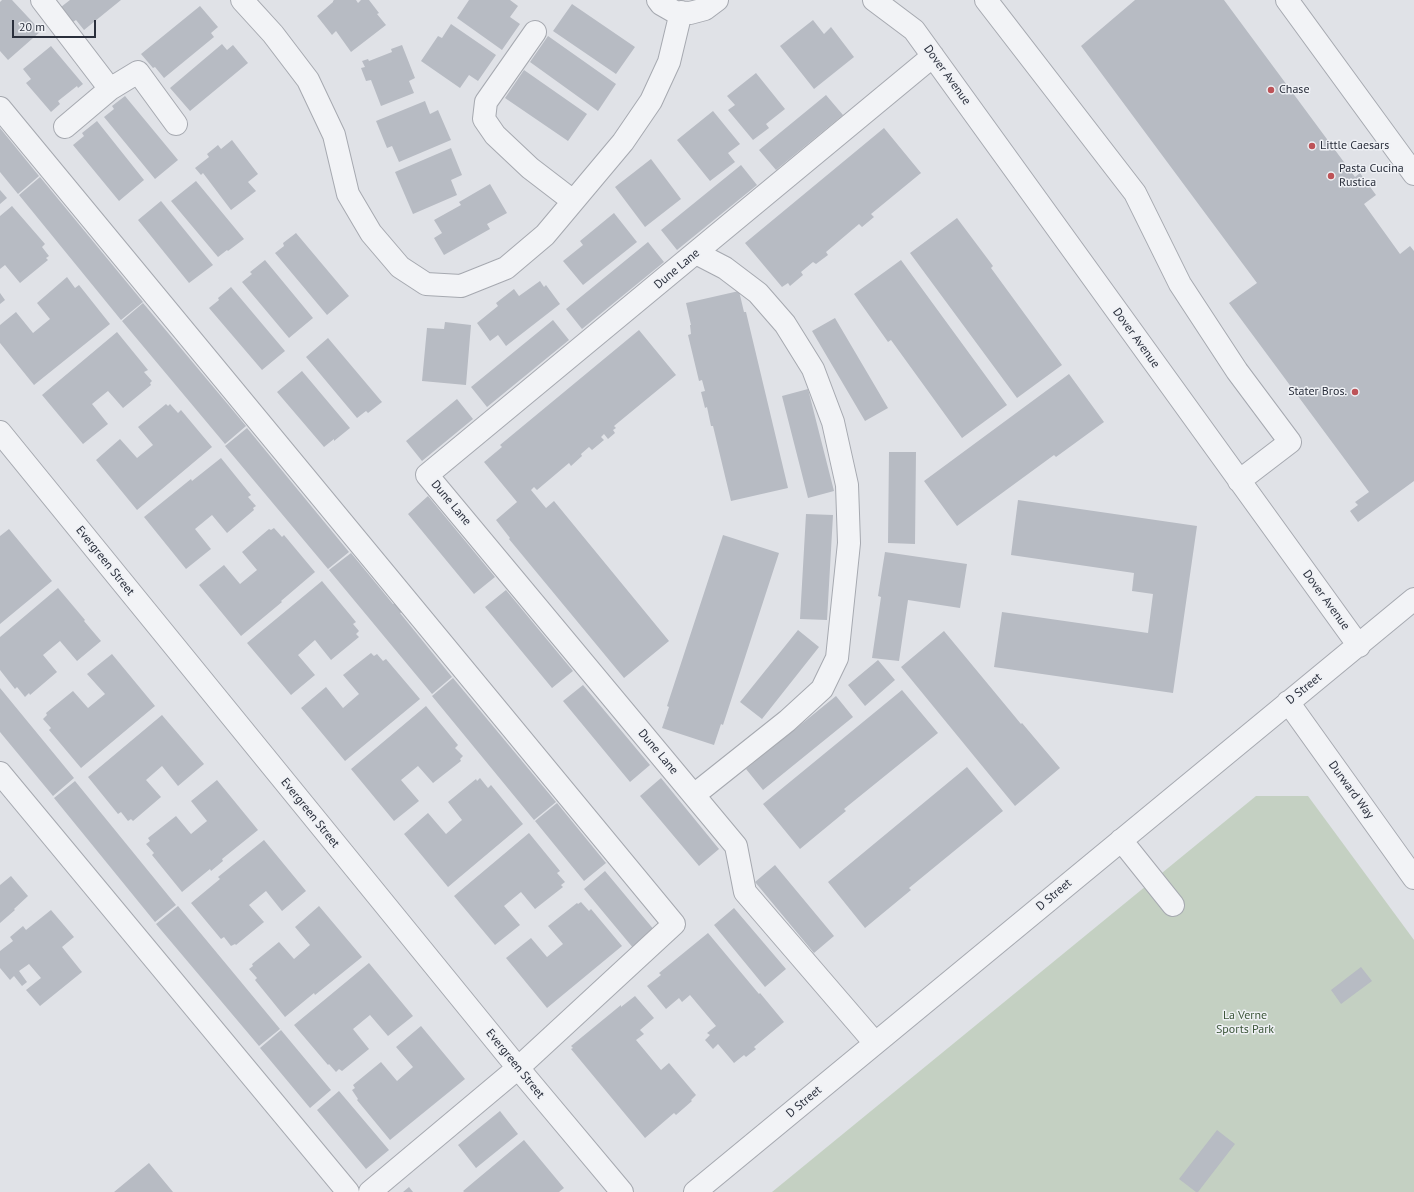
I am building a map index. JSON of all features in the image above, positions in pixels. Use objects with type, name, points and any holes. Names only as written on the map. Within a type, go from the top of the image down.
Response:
[{"type":"street","points":[[42,0],[110,89]]},
{"type":"street","points":[[242,0],[273,34],[308,80],[334,135],[348,194],[371,233],[400,267],[426,284],[461,286],[506,268],[545,235],[623,142],[651,102],[669,62],[681,12]]},
{"type":"street","points":[[658,0],[661,4],[675,12],[690,13],[705,9],[717,0]]},
{"type":"street","name":"Dover Avenue","points":[[874,0],[914,30],[1359,646]]},
{"type":"street","points":[[986,0],[1135,193],[1180,284],[1237,371],[1290,442],[1239,480]]},
{"type":"street","points":[[1287,0],[1414,174]]},
{"type":"street","points":[[535,32],[486,102],[484,119],[495,135],[530,168],[573,201]]},
{"type":"street","name":"Dune Lane","points":[[875,1043],[745,892],[736,846],[427,475],[933,56]]},
{"type":"street","points":[[65,127],[110,89],[138,72],[176,124]]},
{"type":"street","points":[[0,108],[674,924],[518,1068],[370,1192]]},
{"type":"street","points":[[694,795],[787,721],[822,690],[837,658],[849,543],[847,485],[834,422],[813,369],[785,324],[758,293],[725,268],[696,253]]},
{"type":"street","name":"Evergreen Street","points":[[0,432],[518,1068],[622,1192]]},
{"type":"street","name":"D Street","points":[[694,1192],[1288,702],[1359,646],[1414,599]]},
{"type":"street","name":"Durward Way","points":[[1288,702],[1414,878]]},
{"type":"street","points":[[0,773],[348,1192]]},
{"type":"street","points":[[1121,840],[1173,906]]},
{"type":"green space","name":"La Verne Sports Park","points":[[1256,796],[1308,796],[1414,940],[1414,1192],[772,1192]]},
{"type":"building","points":[[2,0],[12,0],[41,31],[8,60],[0,51],[0,2]]},
{"type":"building","points":[[70,0],[121,0],[84,30],[76,20],[73,22],[61,7]]},
{"type":"building","points":[[334,0],[356,0],[358,3],[361,0],[369,0],[379,13],[377,14],[386,25],[351,52],[336,31],[332,35],[317,16]]},
{"type":"building","points":[[469,0],[510,0],[518,6],[510,17],[520,24],[502,50],[457,18]]},
{"type":"building","points":[[1135,0],[1224,0],[1355,177],[1360,173],[1376,195],[1364,204],[1400,254],[1410,246],[1414,251],[1414,481],[1358,522],[1350,511],[1358,505],[1355,502],[1369,492],[1229,303],[1257,283],[1081,46]]},
{"type":"building","points":[[572,4],[635,47],[616,74],[553,31]]},
{"type":"building","points":[[200,6],[218,27],[211,33],[214,37],[164,78],[141,54]]},
{"type":"building","points":[[813,20],[824,34],[831,27],[854,57],[814,89],[780,46]]},
{"type":"building","points":[[451,24],[496,55],[478,81],[469,75],[460,88],[421,61],[438,36],[442,38]]},
{"type":"building","points":[[548,36],[616,84],[598,111],[530,62]]},
{"type":"building","points":[[222,44],[227,50],[233,45],[248,63],[190,111],[170,88]]},
{"type":"building","points":[[402,45],[415,78],[409,81],[414,93],[381,106],[371,80],[366,81],[361,68],[365,67],[362,61],[368,59],[369,61],[392,52],[391,49]]},
{"type":"building","points":[[51,46],[83,84],[78,88],[77,86],[58,101],[60,104],[51,112],[26,83],[31,79],[23,69]]},
{"type":"building","points":[[524,70],[587,114],[568,141],[505,98]]},
{"type":"building","points":[[756,73],[785,109],[766,124],[769,128],[753,140],[728,110],[735,105],[727,96]]},
{"type":"building","points":[[826,95],[843,115],[776,170],[759,150]]},
{"type":"building","points":[[125,96],[178,160],[155,179],[104,117],[114,109],[112,106]]},
{"type":"building","points":[[425,101],[430,114],[438,110],[451,140],[399,162],[392,146],[387,148],[376,121]]},
{"type":"building","points":[[713,111],[740,144],[728,153],[735,162],[710,181],[677,140]]},
{"type":"building","points":[[97,121],[144,180],[119,201],[73,145],[84,136],[82,133]]},
{"type":"building","points":[[0,128],[39,176],[18,194],[0,172]]},
{"type":"building","points":[[884,128],[921,173],[871,214],[874,217],[862,227],[859,224],[826,252],[828,255],[816,264],[813,262],[801,272],[803,275],[790,286],[788,283],[782,287],[745,243]]},
{"type":"building","points":[[232,140],[258,174],[248,182],[256,191],[231,210],[203,173],[201,175],[195,168],[209,157],[207,154],[218,145],[221,149]]},
{"type":"building","points":[[451,148],[462,175],[451,180],[457,195],[413,214],[395,172]]},
{"type":"building","points":[[651,159],[681,199],[645,227],[615,187]]},
{"type":"building","points":[[741,165],[757,185],[677,250],[661,230]]},
{"type":"building","points":[[40,177],[143,302],[121,320],[19,195]]},
{"type":"building","points":[[196,181],[244,239],[218,257],[171,201]]},
{"type":"building","points":[[490,184],[507,213],[487,224],[490,229],[444,255],[434,238],[442,233],[434,220],[461,205],[459,202]]},
{"type":"building","points":[[0,190],[7,198],[0,204]]},
{"type":"building","points":[[161,201],[213,265],[189,283],[138,220]]},
{"type":"building","points":[[12,206],[45,244],[42,247],[49,256],[46,258],[48,260],[20,283],[5,265],[0,269],[0,216]]},
{"type":"building","points":[[614,213],[637,242],[583,285],[563,261],[583,245],[580,241]]},
{"type":"building","points":[[957,218],[993,266],[991,268],[1062,365],[1017,398],[910,253]]},
{"type":"building","points":[[296,233],[349,296],[327,315],[275,253],[284,246],[283,243]]},
{"type":"building","points":[[648,242],[664,262],[582,329],[566,309]]},
{"type":"building","points":[[265,260],[313,318],[289,338],[242,282],[252,274],[250,272]]},
{"type":"building","points":[[901,260],[1007,405],[962,438],[891,340],[888,342],[854,294]]},
{"type":"building","points":[[67,277],[75,288],[79,285],[110,324],[34,385],[0,343],[0,325],[16,312],[33,333],[50,319],[37,303]]},
{"type":"building","points":[[540,281],[544,287],[546,285],[560,304],[506,346],[498,335],[490,341],[477,323],[498,306],[496,303],[514,289],[519,296]]},
{"type":"building","points":[[231,287],[285,351],[262,370],[209,308]]},
{"type":"building","points":[[739,291],[744,312],[746,312],[788,488],[731,501],[713,426],[711,426],[707,407],[705,408],[701,392],[705,391],[702,380],[699,381],[688,335],[691,334],[691,325],[686,303]]},
{"type":"building","points":[[0,293],[5,300],[0,304]]},
{"type":"building","points":[[143,303],[246,426],[225,444],[122,321]]},
{"type":"building","points":[[835,318],[888,408],[865,421],[812,331]]},
{"type":"building","points":[[553,320],[569,340],[487,407],[471,387]]},
{"type":"building","points":[[445,322],[471,325],[466,385],[422,381],[427,328],[444,329]]},
{"type":"building","points":[[639,330],[676,375],[614,426],[616,428],[613,430],[615,433],[608,439],[604,434],[601,437],[604,440],[592,450],[589,447],[571,466],[569,463],[537,490],[534,487],[531,490],[546,508],[554,501],[669,641],[624,678],[509,539],[510,538],[496,520],[517,502],[484,462],[502,447],[500,445]]},
{"type":"building","points":[[117,332],[148,370],[144,372],[152,381],[150,383],[151,385],[123,408],[108,391],[92,404],[108,424],[83,444],[42,395]]},
{"type":"building","points":[[328,338],[382,402],[368,413],[366,411],[357,418],[306,357]]},
{"type":"building","points":[[302,371],[350,428],[324,447],[277,392]]},
{"type":"building","points":[[1069,374],[1104,422],[1056,457],[1054,455],[957,526],[924,481]]},
{"type":"building","points":[[808,389],[834,491],[808,498],[782,396]]},
{"type":"building","points":[[457,399],[473,419],[422,461],[406,441]]},
{"type":"building","points":[[166,404],[168,406],[170,404],[178,413],[181,410],[212,447],[137,510],[96,460],[120,439],[137,458],[153,445],[138,427]]},
{"type":"building","points":[[247,428],[349,552],[328,569],[225,446]]},
{"type":"building","points":[[889,452],[916,452],[915,544],[888,543]]},
{"type":"building","points":[[221,458],[251,495],[248,497],[256,506],[253,508],[254,510],[227,533],[212,515],[195,529],[211,549],[186,569],[144,517],[191,479],[192,481]]},
{"type":"building","points":[[428,496],[495,577],[474,594],[408,514]]},
{"type":"building","points":[[1018,500],[1197,526],[1173,693],[994,667],[1002,612],[1148,633],[1153,594],[1132,591],[1134,573],[1011,555]]},
{"type":"building","points":[[806,514],[833,515],[827,620],[800,619]]},
{"type":"building","points":[[274,528],[282,537],[284,535],[315,572],[241,636],[199,585],[224,565],[240,584],[257,570],[242,552],[269,529],[271,530]]},
{"type":"building","points":[[9,529],[52,581],[0,624],[0,536]]},
{"type":"building","points":[[723,535],[779,553],[723,725],[721,724],[714,745],[662,728],[669,707],[667,706]]},
{"type":"building","points":[[885,552],[967,564],[960,608],[908,600],[899,661],[872,658],[881,597],[878,596]]},
{"type":"building","points":[[351,553],[393,604],[395,603],[403,612],[400,613],[452,677],[432,694],[329,570]]},
{"type":"building","points":[[322,581],[356,622],[353,624],[359,631],[356,634],[359,637],[331,660],[315,640],[298,655],[315,675],[291,695],[247,643]]},
{"type":"building","points":[[58,588],[101,641],[77,661],[60,641],[43,655],[57,672],[30,695],[29,693],[25,697],[17,687],[15,689],[0,670],[0,637]]},
{"type":"building","points":[[506,590],[573,671],[552,688],[485,607]]},
{"type":"building","points":[[798,630],[819,647],[762,719],[740,702]]},
{"type":"building","points":[[944,631],[1021,724],[1022,723],[1060,768],[1015,806],[901,667]]},
{"type":"building","points":[[371,653],[374,656],[377,654],[383,661],[386,659],[420,699],[345,761],[301,708],[326,687],[343,708],[359,694],[343,675]]},
{"type":"building","points":[[112,654],[155,706],[81,768],[49,730],[51,728],[43,719],[47,715],[46,713],[73,691],[88,708],[105,694],[87,674]]},
{"type":"building","points":[[878,660],[895,680],[865,706],[848,685]]},
{"type":"building","points":[[453,678],[556,802],[534,820],[432,696]]},
{"type":"building","points":[[583,685],[650,765],[630,782],[563,701]]},
{"type":"building","points":[[0,688],[74,778],[53,796],[0,732]]},
{"type":"building","points":[[902,690],[938,733],[844,809],[846,811],[800,849],[763,804]]},
{"type":"building","points":[[836,696],[853,717],[763,790],[746,769]]},
{"type":"building","points":[[426,706],[458,745],[455,748],[463,756],[460,759],[461,761],[433,783],[418,766],[401,780],[419,801],[394,821],[351,769]]},
{"type":"building","points":[[162,715],[204,764],[178,786],[162,766],[146,780],[161,797],[133,821],[131,819],[128,821],[121,812],[118,814],[88,777]]},
{"type":"building","points":[[967,767],[1003,811],[909,888],[911,890],[865,928],[828,882]]},
{"type":"building","points":[[480,778],[488,788],[491,785],[523,824],[448,887],[404,834],[428,813],[446,834],[462,820],[448,802],[476,779],[477,781]]},
{"type":"building","points":[[661,778],[719,849],[699,866],[640,796]]},
{"type":"building","points":[[217,780],[258,830],[222,859],[223,861],[211,871],[210,869],[182,892],[152,855],[154,853],[146,844],[150,841],[148,838],[176,816],[191,834],[207,821],[191,801]]},
{"type":"building","points":[[75,781],[176,905],[155,922],[54,798]]},
{"type":"building","points":[[557,803],[606,863],[584,881],[535,821]]},
{"type":"building","points":[[529,833],[560,871],[557,873],[565,882],[561,885],[563,887],[535,909],[521,892],[504,906],[520,925],[495,945],[454,896]]},
{"type":"building","points":[[264,840],[306,891],[282,911],[266,891],[249,905],[264,922],[236,945],[231,946],[224,937],[221,939],[191,903],[220,879],[218,877]]},
{"type":"building","points":[[775,865],[834,936],[814,953],[755,882]]},
{"type":"building","points":[[605,871],[655,931],[634,949],[584,889]]},
{"type":"building","points":[[11,876],[28,896],[0,923],[0,885]]},
{"type":"building","points":[[581,902],[589,911],[591,909],[622,946],[547,1008],[506,958],[531,938],[547,957],[563,944],[548,926],[577,903],[578,904]]},
{"type":"building","points":[[178,906],[280,1029],[259,1046],[156,924]]},
{"type":"building","points":[[319,906],[362,957],[285,1017],[255,980],[257,978],[249,969],[253,966],[252,964],[279,942],[294,959],[310,945],[295,927]]},
{"type":"building","points":[[734,908],[786,969],[765,987],[714,925]]},
{"type":"building","points":[[51,910],[74,937],[62,947],[82,972],[40,1006],[26,990],[41,978],[29,964],[19,971],[27,982],[22,986],[14,976],[10,980],[0,968],[0,951],[13,941],[10,937],[23,926],[26,930]]},
{"type":"building","points":[[708,933],[784,1022],[754,1047],[756,1049],[746,1057],[744,1055],[734,1063],[718,1044],[713,1049],[705,1040],[710,1035],[707,1033],[716,1026],[690,995],[682,1002],[679,998],[666,1009],[647,986],[661,975],[659,973]]},
{"type":"building","points":[[369,963],[413,1016],[388,1036],[370,1015],[353,1029],[369,1049],[342,1071],[339,1069],[336,1072],[329,1064],[328,1065],[294,1025]]},
{"type":"building","points":[[1361,967],[1372,981],[1341,1004],[1331,990]]},
{"type":"building","points":[[635,996],[654,1018],[640,1030],[644,1034],[636,1040],[661,1070],[669,1063],[696,1095],[691,1100],[692,1101],[676,1115],[674,1113],[645,1138],[571,1049],[573,1048],[571,1046],[621,1005],[621,1007]]},
{"type":"building","points":[[421,1026],[465,1079],[390,1140],[357,1100],[358,1099],[352,1090],[355,1088],[353,1085],[381,1062],[397,1081],[413,1067],[396,1047]]},
{"type":"building","points":[[281,1030],[331,1090],[310,1108],[260,1048]]},
{"type":"building","points":[[339,1091],[389,1150],[366,1169],[317,1110]]},
{"type":"building","points":[[500,1111],[518,1134],[476,1168],[458,1145]]},
{"type":"building","points":[[1217,1130],[1235,1144],[1198,1192],[1196,1192],[1179,1179]]},
{"type":"building","points":[[524,1140],[564,1188],[559,1192],[463,1191]]},
{"type":"building","points":[[149,1163],[173,1192],[114,1192]]},
{"type":"building","points":[[409,1187],[413,1192],[403,1192]]},
{"type":"place","name":"Chase","points":[[1271,90]]},
{"type":"place","name":"Little Caesars","points":[[1312,146]]},
{"type":"place","name":"Pasta Cucina Rustica","points":[[1331,176]]},
{"type":"place","name":"Stater Bros.","points":[[1355,392]]}]
